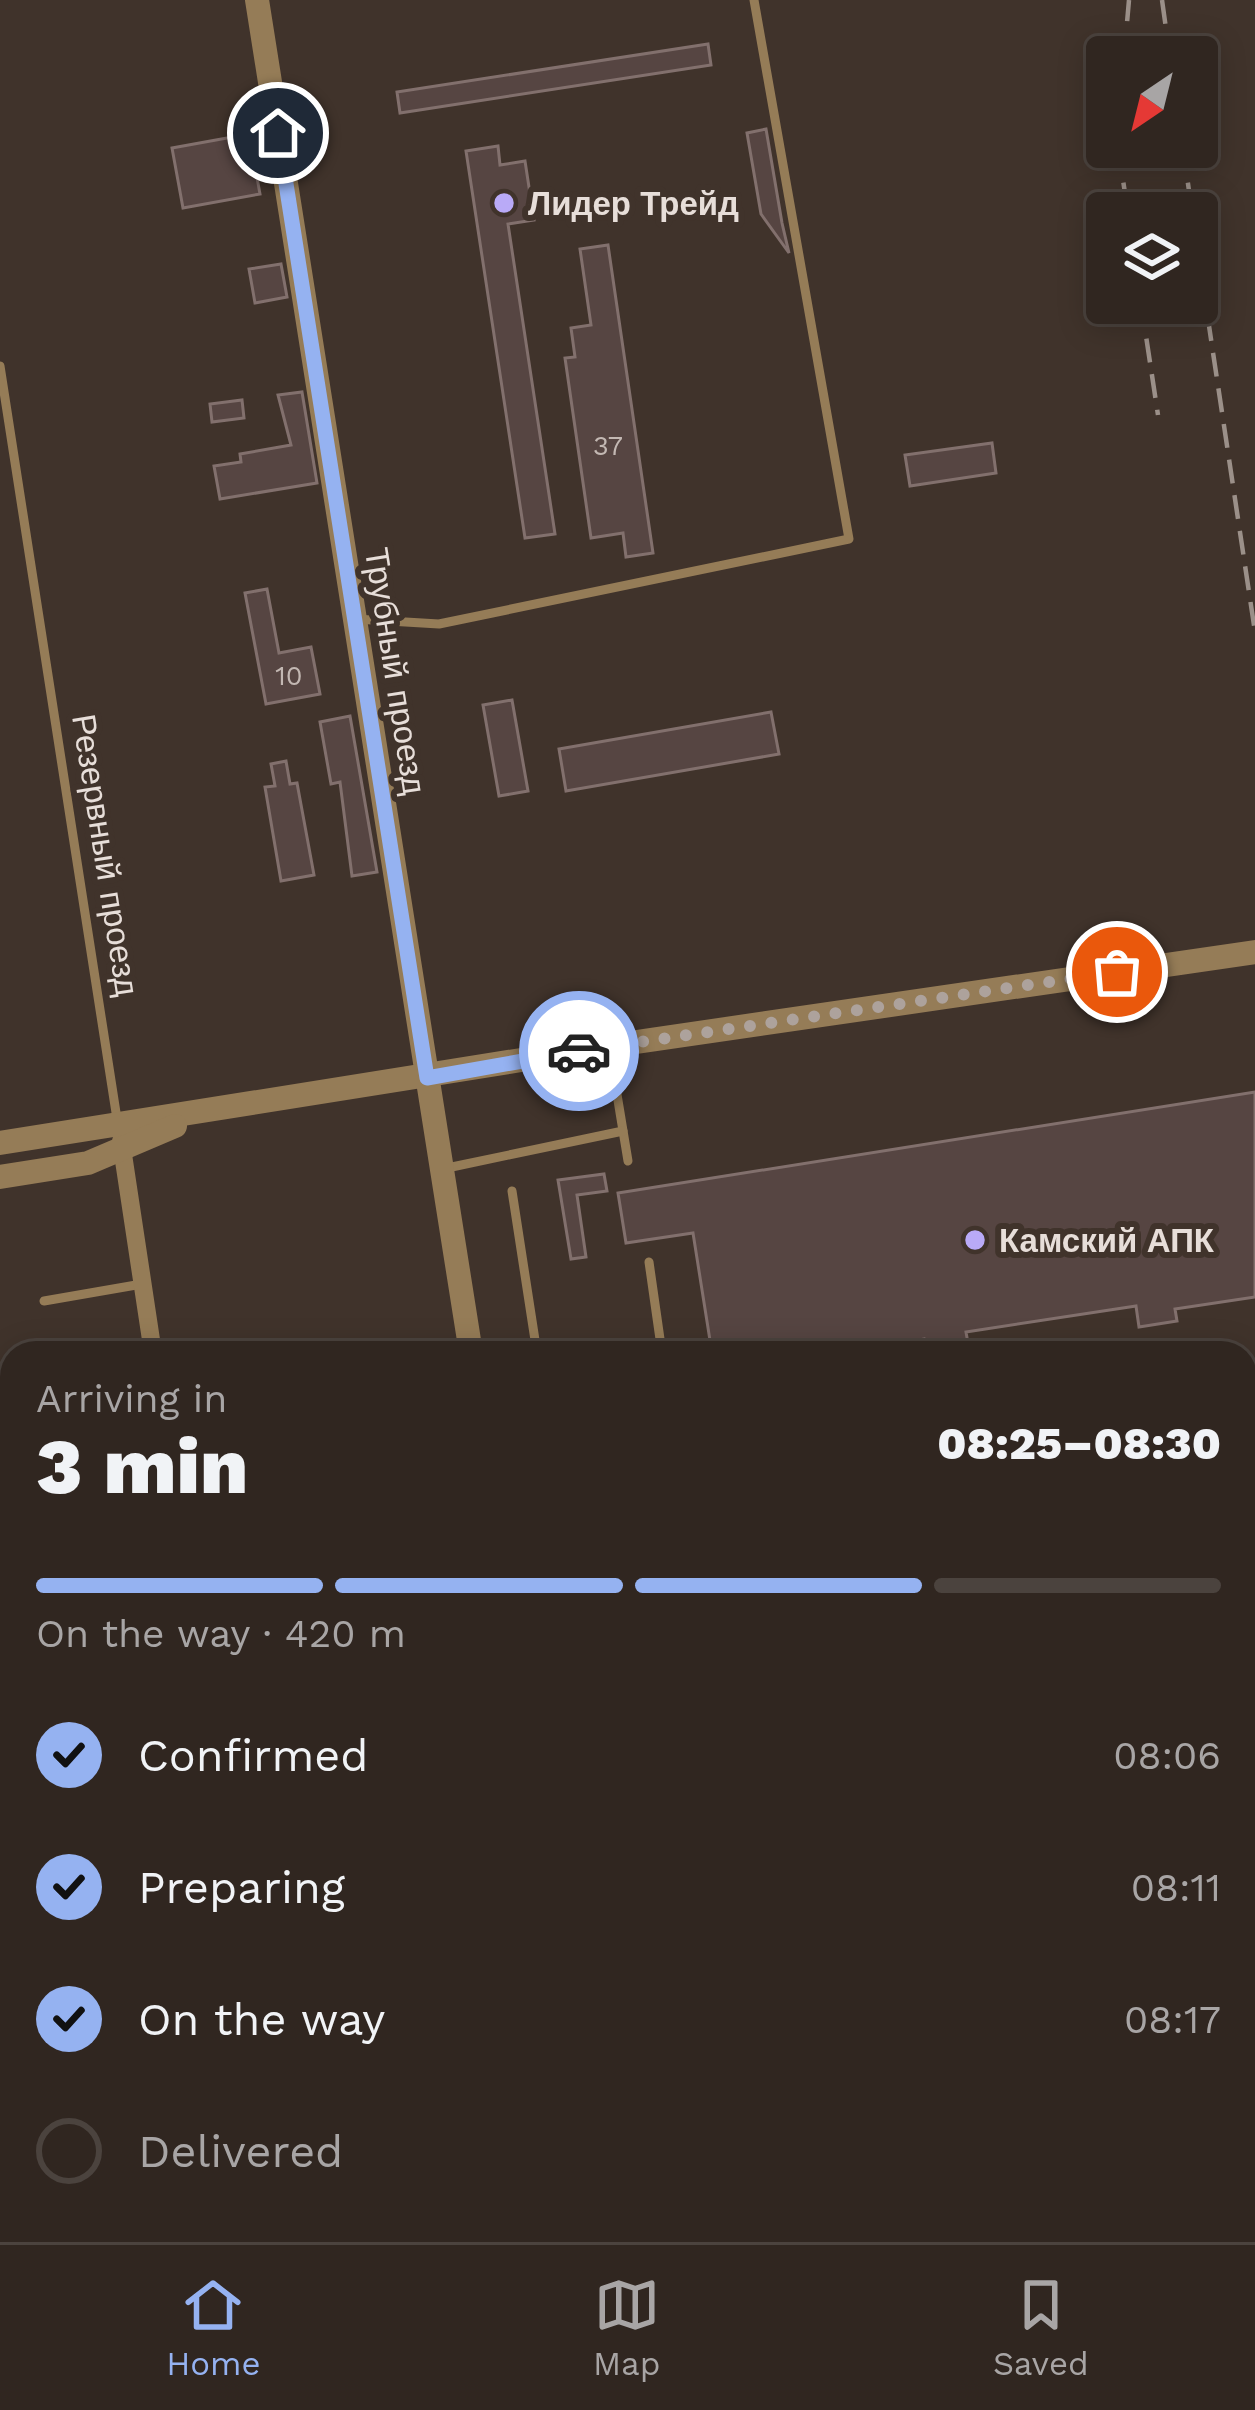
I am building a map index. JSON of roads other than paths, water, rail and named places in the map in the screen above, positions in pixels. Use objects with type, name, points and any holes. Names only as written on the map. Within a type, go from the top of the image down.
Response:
[{"type":"street","name":"Трубный проезд","points":[[257,0],[469,1341]]},
{"type":"street","points":[[0,1143],[120,1137],[201,1114],[609,1046],[1255,952]]},
{"type":"street","points":[[0,1177],[88,1163],[120,1137]]},
{"type":"street","name":"Резервный проезд","points":[[120,1137],[151,1341]]},
{"type":"lane","points":[[355,619],[439,624],[849,539],[754,0]]},
{"type":"lane","name":"Резервный проезд","points":[[0,366],[120,1137]]},
{"type":"lane","points":[[609,1046],[628,1161]]},
{"type":"lane","points":[[442,1169],[623,1131]]},
{"type":"lane","points":[[512,1190],[535,1341]]},
{"type":"lane","points":[[649,1262],[660,1341]]},
{"type":"lane","points":[[44,1301],[142,1284]]},
{"type":"railway","points":[[1126,36],[1129,0]]},
{"type":"railway","points":[[1162,0],[1167,36]]},
{"type":"railway","points":[[1121,168],[1125,192]]},
{"type":"railway","points":[[1186,168],[1189,192]]},
{"type":"railway","points":[[1144,324],[1158,415]]},
{"type":"railway","points":[[1209,324],[1255,632]]},
{"type":"place","name":"Лидер Трейд","points":[[504,203]]},
{"type":"place","name":"Камский АПК","points":[[975,1240]]}]
